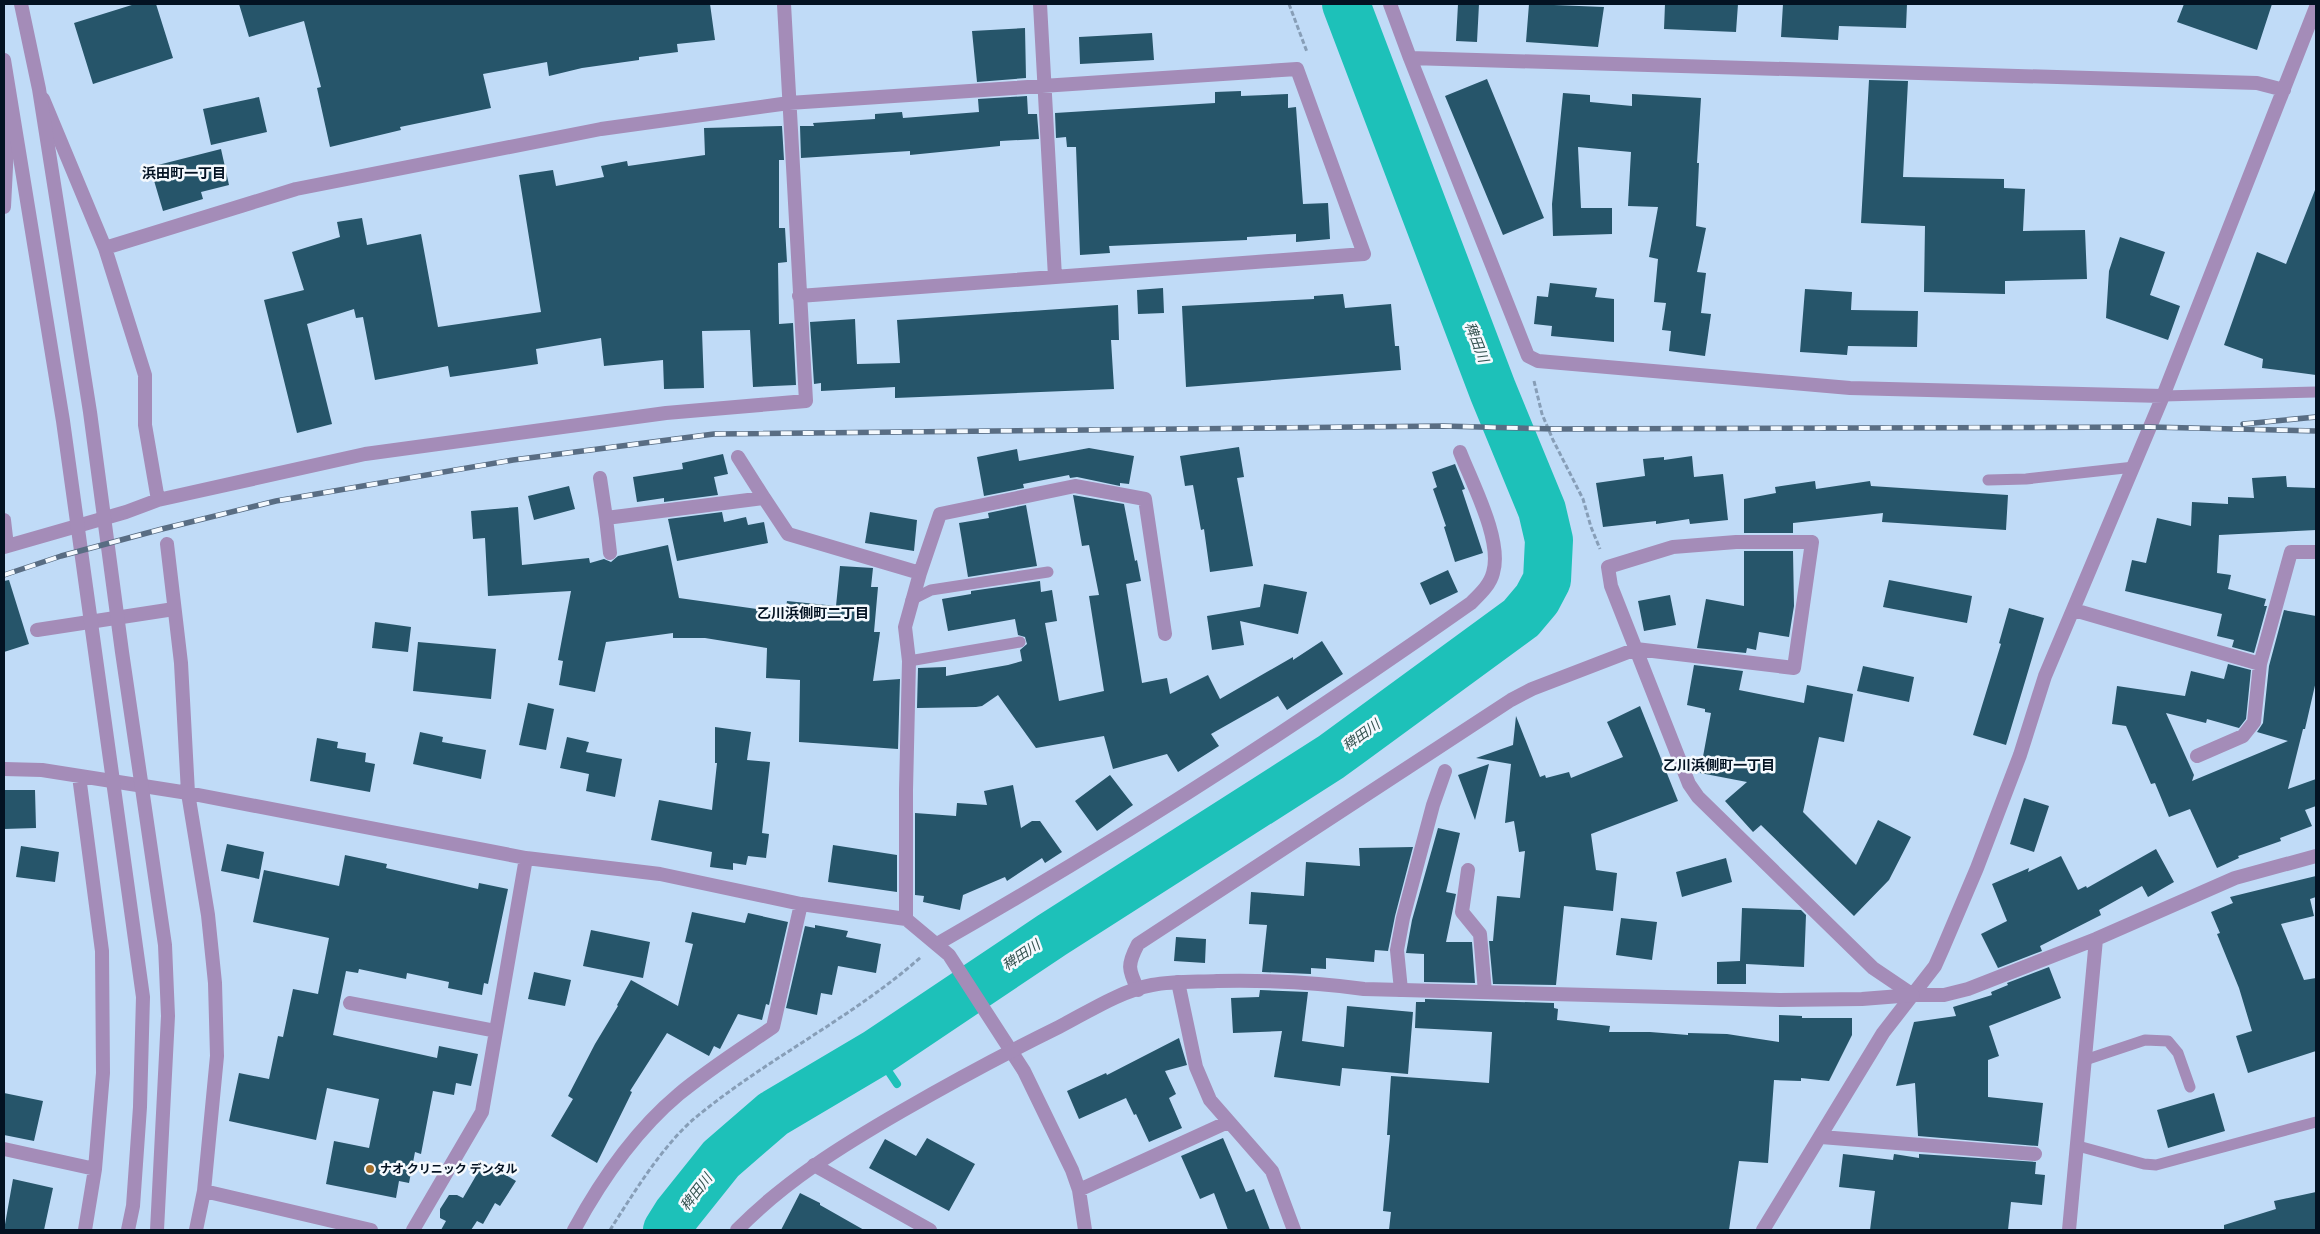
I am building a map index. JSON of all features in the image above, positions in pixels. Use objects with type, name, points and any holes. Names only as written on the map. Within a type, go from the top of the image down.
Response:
[{"type":"street","points":[[22,4],[39,89],[90,412],[122,652],[165,945],[168,1026],[158,1230]]},
{"type":"street","points":[[4,520],[6,546],[126,512],[158,500],[365,454],[666,413],[806,401],[784,4]]},
{"type":"street","points":[[1040,4],[1055,277]]},
{"type":"street","points":[[1390,4],[1528,356],[1538,361],[1850,388],[2163,396]]},
{"type":"street","points":[[1763,1230],[1883,1033],[1935,966],[1977,868],[2020,754],[2045,676],[2163,396],[2316,7]]},
{"type":"street","points":[[1410,58],[2257,83],[2284,90]]},
{"type":"street","points":[[4,60],[63,421],[143,997],[140,1097],[133,1206],[128,1230]]},
{"type":"street","points":[[105,248],[296,189],[601,129],[789,103],[1297,69],[1364,254],[799,296]]},
{"type":"street","points":[[39,89],[105,248],[145,375],[145,425],[158,500]]},
{"type":"street","points":[[4,208],[9,94]]},
{"type":"street","points":[[937,944],[1127,832],[1372,673],[1471,603],[1483,591],[1493,575],[1496,563],[1495,546],[1460,452]]},
{"type":"street","points":[[738,457],[788,534],[920,572]]},
{"type":"street","points":[[600,478],[610,553]]},
{"type":"street","points":[[906,919],[909,661],[906,627],[911,600],[940,514],[1075,486],[1145,499],[1165,634]]},
{"type":"street","points":[[606,518],[764,498]]},
{"type":"street","points":[[1138,990],[1129,971],[1130,960],[1138,944],[1511,700],[1532,689],[1636,648],[1794,668],[1812,542],[1736,542],[1672,547],[1608,567],[1611,586],[1636,648],[1690,784],[1698,797],[1873,968],[1913,995]]},
{"type":"street","points":[[167,544],[181,663],[188,793],[208,916],[215,983],[217,1056],[204,1191],[196,1230]]},
{"type":"street","points":[[2197,756],[2243,736],[2254,722],[2260,664],[2290,552],[2316,552]]},
{"type":"street","points":[[37,630],[174,609]]},
{"type":"street","points":[[2074,610],[2260,664]]},
{"type":"street","points":[[4,768],[42,770],[188,793],[526,858],[660,874],[801,904],[906,919],[949,956],[1007,1044],[1028,1080],[1072,1170],[1079,1190],[1085,1230]]},
{"type":"street","points":[[1401,990],[1396,950],[1433,805],[1445,771]]},
{"type":"street","points":[[79,776],[102,951],[103,1073],[95,1169],[85,1230]]},
{"type":"street","points":[[737,1230],[774,1194],[814,1165],[1007,1044],[1124,994],[1151,985],[1178,982],[1251,981],[1401,990],[1780,1000],[1944,995],[1968,989],[2096,939],[2235,878],[2316,856]]},
{"type":"street","points":[[414,1230],[482,1112],[526,858]]},
{"type":"street","points":[[1468,870],[1462,912],[1480,934],[1485,992]]},
{"type":"street","points":[[574,1230],[603,1181],[630,1145],[678,1095],[720,1063],[773,1027],[801,904]]},
{"type":"street","points":[[2069,1230],[2096,939]]},
{"type":"street","points":[[1178,982],[1196,1067],[1210,1100],[1272,1171],[1294,1230]]},
{"type":"street","points":[[350,1003],[496,1031]]},
{"type":"street","points":[[1079,1190],[1228,1122]]},
{"type":"street","points":[[1821,1137],[2035,1154]]},
{"type":"street","points":[[4,1149],[95,1169]]},
{"type":"street","points":[[814,1165],[930,1230]]},
{"type":"street","points":[[204,1191],[371,1230]]},
{"type":"lane","points":[[2163,396],[2316,392]]},
{"type":"lane","points":[[1988,480],[2026,479],[2134,467]]},
{"type":"lane","points":[[911,600],[931,590],[1048,572]]},
{"type":"lane","points":[[909,661],[1020,642]]},
{"type":"lane","points":[[2085,1060],[2146,1040],[2168,1041],[2178,1053],[2190,1087]]},
{"type":"lane","points":[[2078,1146],[2144,1164],[2156,1165],[2316,1122]]},
{"type":"path","points":[[1289,4],[1311,64],[1297,69]]},
{"type":"path","points":[[1528,356],[1542,414],[1583,499],[1591,527],[1608,567]]},
{"type":"path","points":[[610,1230],[633,1193],[663,1154],[694,1119],[732,1090],[818,1034],[915,963],[937,944]]},
{"type":"building","points":[[135,4],[156,4],[173,58],[93,84],[74,23]]},
{"type":"building","points":[[239,4],[710,4],[715,40],[677,44],[678,52],[639,57],[639,60],[582,68],[549,76],[547,62],[483,74],[491,108],[400,127],[401,130],[330,147],[317,88],[321,87],[304,21],[249,37]]},
{"type":"building","points":[[1458,4],[1479,4],[1477,42],[1456,41]]},
{"type":"building","points":[[1529,4],[1604,7],[1598,47],[1526,42]]},
{"type":"building","points":[[1665,4],[1738,4],[1736,32],[1664,29]]},
{"type":"building","points":[[1783,4],[1907,4],[1906,28],[1839,26],[1838,40],[1781,37]]},
{"type":"building","points":[[2184,4],[2272,4],[2257,50],[2177,22]]},
{"type":"building","points":[[1025,28],[1026,78],[977,82],[972,31]]},
{"type":"building","points":[[1152,33],[1154,60],[1080,64],[1079,37]]},
{"type":"building","points":[[1487,79],[1544,218],[1503,235],[1445,96]]},
{"type":"building","points":[[1869,80],[1908,81],[1903,177],[2004,179],[2004,188],[2025,189],[2023,231],[2085,230],[2087,279],[2005,281],[2005,294],[1924,292],[1925,226],[1861,223]]},
{"type":"building","points":[[1241,91],[1241,96],[1288,94],[1288,108],[1296,107],[1303,204],[1328,203],[1330,239],[1296,242],[1296,234],[1247,237],[1247,240],[1109,246],[1110,253],[1080,255],[1076,147],[1067,147],[1066,137],[1056,138],[1055,113],[1215,103],[1215,92]]},
{"type":"building","points":[[1563,93],[1590,95],[1590,102],[1632,106],[1632,94],[1701,98],[1696,226],[1706,228],[1697,272],[1706,273],[1701,313],[1711,314],[1705,356],[1669,351],[1671,331],[1662,330],[1666,303],[1654,302],[1658,259],[1649,257],[1658,207],[1628,206],[1631,152],[1578,147],[1581,208],[1612,208],[1612,234],[1553,236],[1552,204]]},
{"type":"building","points":[[1027,96],[1028,114],[1037,114],[1039,139],[1000,141],[1000,146],[910,155],[910,151],[801,158],[800,126],[814,126],[813,123],[875,119],[875,114],[902,112],[903,118],[979,112],[978,99]]},
{"type":"building","points":[[259,97],[267,132],[211,145],[203,109]]},
{"type":"building","points":[[782,126],[784,160],[779,160],[779,228],[785,228],[787,262],[778,263],[779,324],[793,323],[796,385],[753,387],[750,330],[702,331],[704,388],[664,389],[663,360],[604,366],[601,338],[536,349],[538,364],[450,377],[448,366],[375,380],[363,317],[356,318],[354,309],[307,324],[332,424],[297,433],[264,300],[304,290],[292,252],[340,237],[337,222],[362,218],[367,245],[421,234],[438,327],[541,312],[519,175],[553,170],[556,186],[604,177],[601,166],[627,161],[628,166],[705,155],[704,128]]},
{"type":"building","points":[[221,149],[229,185],[201,192],[203,199],[163,211],[150,167]]},
{"type":"building","points":[[2315,190],[2316,375],[2262,368],[2263,359],[2224,345],[2257,252],[2286,264]]},
{"type":"building","points":[[2120,237],[2165,252],[2150,295],[2180,306],[2168,340],[2106,318],[2109,271]]},
{"type":"building","points":[[1550,283],[1597,288],[1595,297],[1614,299],[1614,342],[1551,336],[1552,326],[1534,324],[1537,296],[1548,297]]},
{"type":"building","points":[[1163,288],[1164,313],[1138,314],[1137,290]]},
{"type":"building","points":[[1805,289],[1852,292],[1851,310],[1918,311],[1917,347],[1848,346],[1847,355],[1800,352]]},
{"type":"building","points":[[1343,294],[1345,308],[1391,304],[1395,346],[1399,346],[1401,370],[1186,387],[1182,306],[1314,299],[1314,296]]},
{"type":"building","points":[[1118,305],[1119,340],[1111,340],[1114,389],[895,398],[895,387],[821,391],[821,383],[814,384],[810,322],[855,319],[857,364],[900,363],[897,320]]},
{"type":"building","points":[[1239,447],[1244,477],[1237,478],[1253,566],[1210,572],[1204,529],[1201,530],[1193,485],[1185,486],[1180,456]]},
{"type":"building","points":[[1089,448],[1134,456],[1129,484],[1120,483],[1120,486],[1077,477],[1070,478],[1069,475],[1023,484],[1024,488],[984,496],[977,457],[1017,449],[1019,461]]},
{"type":"building","points":[[723,454],[728,474],[714,477],[718,495],[664,502],[664,498],[637,502],[633,477],[683,469],[682,463]]},
{"type":"building","points":[[1692,456],[1694,477],[1723,474],[1728,520],[1690,524],[1689,519],[1656,524],[1656,521],[1603,527],[1596,483],[1645,476],[1643,459],[1664,457],[1664,460]]},
{"type":"building","points":[[1455,464],[1465,489],[1462,490],[1483,553],[1455,562],[1444,527],[1446,526],[1433,489],[1437,487],[1432,472]]},
{"type":"building","points":[[2286,476],[2287,487],[2316,488],[2316,530],[2219,535],[2217,573],[2231,575],[2228,589],[2266,599],[2264,606],[2267,606],[2254,653],[2232,647],[2234,640],[2217,636],[2222,614],[2125,591],[2132,560],[2146,563],[2157,518],[2191,526],[2192,502],[2228,504],[2228,497],[2254,498],[2252,478]]},
{"type":"building","points":[[1815,481],[1816,489],[1870,481],[1871,486],[2008,495],[2006,530],[1882,522],[1883,513],[1793,523],[1793,533],[1744,533],[1744,499],[1776,493],[1775,487]]},
{"type":"building","points":[[569,486],[575,509],[534,520],[528,496]]},
{"type":"building","points":[[1073,495],[1124,504],[1135,561],[1137,560],[1141,581],[1126,584],[1142,683],[1167,678],[1170,694],[1208,675],[1220,699],[1293,657],[1293,660],[1322,641],[1343,674],[1287,710],[1278,696],[1211,734],[1219,746],[1178,772],[1167,754],[1113,769],[1104,736],[1036,748],[998,695],[982,706],[976,707],[917,708],[918,668],[946,667],[946,676],[1008,665],[1022,661],[1020,650],[1027,644],[1025,637],[1018,635],[1015,619],[948,631],[942,599],[971,594],[971,591],[1040,581],[1041,592],[1052,590],[1057,621],[1045,623],[1059,701],[1104,691],[1089,596],[1099,595],[1089,545],[1082,546]]},
{"type":"building","points":[[1026,505],[1037,566],[968,577],[959,523],[989,518],[988,513]]},
{"type":"building","points":[[518,507],[522,565],[589,558],[590,563],[604,559],[611,562],[618,556],[668,545],[679,598],[785,613],[787,601],[836,606],[840,566],[873,568],[871,587],[878,587],[874,632],[880,632],[873,681],[900,679],[898,749],[799,742],[800,680],[766,678],[767,648],[705,638],[673,638],[673,633],[606,642],[595,692],[559,685],[563,661],[558,660],[571,591],[488,596],[485,538],[473,539],[471,511]]},
{"type":"building","points":[[722,512],[724,522],[746,517],[748,525],[764,522],[768,543],[677,561],[668,519]]},
{"type":"building","points":[[870,512],[917,520],[914,551],[865,543]]},
{"type":"building","points":[[1744,551],[1793,551],[1794,606],[1789,637],[1759,632],[1756,650],[1747,648],[1746,653],[1697,648],[1706,599],[1744,606]]},
{"type":"building","points":[[1448,570],[1458,592],[1430,605],[1420,583]]},
{"type":"building","points":[[9,580],[29,644],[4,652],[4,581]]},
{"type":"building","points":[[1889,580],[1972,596],[1967,623],[1883,607]]},
{"type":"building","points":[[1264,584],[1307,592],[1298,634],[1240,621],[1244,645],[1212,650],[1207,616],[1260,607]]},
{"type":"building","points":[[1670,595],[1676,625],[1644,631],[1638,601]]},
{"type":"building","points":[[2009,608],[2044,618],[2006,745],[1973,735],[2001,644],[1999,643]]},
{"type":"building","points":[[2284,610],[2316,616],[2316,681],[2288,789],[2316,779],[2316,806],[2305,810],[2312,826],[2280,838],[2281,841],[2238,856],[2239,858],[2217,868],[2190,809],[2169,817],[2155,783],[2151,784],[2126,726],[2112,724],[2117,686],[2185,696],[2191,671],[2224,679],[2228,664],[2251,670],[2246,719],[2239,728],[2207,719],[2206,723],[2166,713],[2194,775],[2192,781],[2288,741],[2257,732],[2263,723],[2269,666]]},
{"type":"building","points":[[375,622],[411,627],[408,652],[372,648]]},
{"type":"building","points":[[418,642],[496,649],[491,699],[413,691]]},
{"type":"building","points":[[1694,665],[1743,671],[1739,690],[1804,703],[1807,685],[1853,694],[1844,742],[1819,737],[1803,812],[1856,865],[1878,820],[1911,837],[1889,880],[1854,916],[1761,825],[1753,832],[1725,801],[1747,782],[1700,773],[1711,713],[1705,712],[1705,709],[1687,705]]},
{"type":"building","points":[[1863,666],[1914,677],[1909,702],[1857,691]]},
{"type":"building","points":[[528,703],[554,709],[546,750],[519,745]]},
{"type":"building","points":[[1640,706],[1678,801],[1591,834],[1596,870],[1617,873],[1613,911],[1564,906],[1556,985],[1493,984],[1489,941],[1493,941],[1497,896],[1520,898],[1525,851],[1519,852],[1514,821],[1505,823],[1511,764],[1476,758],[1513,745],[1516,716],[1540,777],[1545,775],[1546,778],[1569,772],[1571,778],[1623,757],[1607,722]]},
{"type":"building","points":[[715,727],[751,732],[747,760],[770,762],[762,833],[769,834],[766,858],[748,856],[746,865],[733,863],[733,870],[710,867],[712,852],[651,840],[659,800],[712,810],[717,763],[715,763]]},
{"type":"building","points":[[420,732],[443,737],[442,742],[486,750],[481,779],[413,764]]},
{"type":"building","points":[[567,737],[589,742],[586,752],[622,759],[615,797],[586,791],[589,774],[560,768]]},
{"type":"building","points":[[317,738],[338,742],[337,748],[366,753],[365,762],[375,764],[370,792],[310,781]]},
{"type":"building","points":[[1489,764],[1475,820],[1458,775]]},
{"type":"building","points":[[1110,775],[1133,805],[1097,831],[1075,801]]},
{"type":"building","points":[[1013,785],[1021,828],[1032,821],[1040,821],[1062,852],[1045,863],[1042,858],[1007,881],[1005,877],[963,895],[960,910],[923,902],[924,896],[915,895],[915,813],[956,816],[957,803],[987,805],[984,791]]},
{"type":"building","points":[[4,790],[35,790],[36,828],[4,829]]},
{"type":"building","points":[[2024,798],[2049,806],[2034,852],[2010,844]]},
{"type":"building","points":[[1438,828],[1460,833],[1446,892],[1456,894],[1446,942],[1472,942],[1475,983],[1424,982],[1424,954],[1406,953],[1412,920]]},
{"type":"building","points":[[227,844],[264,852],[259,879],[221,871]]},
{"type":"building","points":[[833,845],[897,855],[897,892],[828,882]]},
{"type":"building","points":[[21,846],[59,852],[55,882],[16,877]]},
{"type":"building","points":[[1413,847],[1388,951],[1375,950],[1374,962],[1326,958],[1326,969],[1311,968],[1311,974],[1262,972],[1267,925],[1249,924],[1251,892],[1304,896],[1306,862],[1360,866],[1359,848]]},
{"type":"building","points":[[2156,849],[2174,882],[2148,897],[2142,886],[2099,910],[2101,915],[2040,946],[2042,951],[1998,968],[1981,934],[2007,921],[1992,884],[2029,868],[2028,872],[2061,856],[2078,890],[2086,886],[2087,888]]},
{"type":"building","points":[[345,855],[387,864],[386,868],[478,889],[479,883],[508,889],[488,984],[484,983],[482,995],[448,988],[449,982],[407,973],[406,979],[359,969],[358,973],[346,971],[333,1035],[437,1058],[439,1046],[478,1054],[471,1086],[456,1083],[454,1095],[433,1091],[421,1154],[415,1152],[409,1183],[399,1181],[396,1198],[326,1184],[334,1141],[369,1148],[379,1099],[327,1088],[316,1140],[229,1121],[239,1073],[269,1079],[278,1036],[283,1037],[293,989],[318,994],[329,938],[253,922],[264,870],[339,886]]},
{"type":"building","points":[[1726,858],[1732,882],[1682,897],[1676,872]]},
{"type":"building","points":[[2316,876],[2316,897],[2310,899],[2314,916],[2281,924],[2304,980],[2316,978],[2316,1051],[2248,1073],[2236,1036],[2252,1031],[2239,988],[2217,934],[2220,933],[2211,912],[2233,903],[2230,897]]},
{"type":"building","points":[[1742,908],[1801,910],[1806,915],[1804,967],[1746,964],[1746,984],[1717,984],[1717,962],[1740,961]]},
{"type":"building","points":[[692,912],[745,923],[748,913],[788,922],[769,1005],[766,1004],[762,1020],[738,1014],[720,1049],[714,1046],[709,1056],[667,1033],[630,1091],[632,1092],[597,1163],[551,1136],[573,1099],[568,1096],[631,980],[678,1006],[693,944],[685,942]]},
{"type":"building","points":[[1621,918],[1657,922],[1652,960],[1616,955]]},
{"type":"building","points":[[815,925],[848,931],[846,937],[881,944],[876,973],[838,966],[832,995],[821,993],[817,1015],[786,1008],[805,926],[815,928]]},
{"type":"building","points":[[591,930],[650,942],[643,978],[583,966]]},
{"type":"building","points":[[1176,937],[1206,939],[1205,963],[1174,961]]},
{"type":"building","points":[[2049,967],[2061,998],[1989,1026],[1999,1056],[1988,1060],[1988,1097],[2043,1103],[2038,1146],[1918,1136],[1915,1083],[1896,1086],[1914,1022],[1956,1016],[1953,1007],[1992,995],[1991,992],[2008,985],[2007,983]]},
{"type":"building","points":[[534,972],[571,980],[565,1006],[528,999]]},
{"type":"building","points":[[1260,990],[1308,992],[1302,1041],[1344,1047],[1347,1006],[1413,1012],[1408,1074],[1342,1068],[1340,1086],[1274,1077],[1282,1031],[1233,1033],[1231,998],[1259,997]]},
{"type":"building","points":[[1425,999],[1554,1003],[1554,1008],[1558,1009],[1557,1020],[1610,1026],[1609,1032],[1650,1032],[1688,1035],[1688,1033],[1727,1034],[1779,1042],[1779,1015],[1802,1016],[1802,1018],[1852,1018],[1852,1035],[1829,1081],[1801,1078],[1801,1081],[1774,1080],[1768,1163],[1739,1161],[1729,1230],[1389,1230],[1391,1212],[1383,1211],[1390,1135],[1387,1135],[1391,1076],[1489,1083],[1492,1032],[1415,1028],[1416,1002],[1425,1002]]},
{"type":"building","points":[[1179,1038],[1187,1065],[1165,1071],[1176,1094],[1169,1098],[1182,1128],[1149,1142],[1126,1098],[1079,1119],[1067,1091],[1106,1073],[1107,1075]]},
{"type":"building","points":[[4,1093],[43,1101],[34,1141],[4,1135]]},
{"type":"building","points":[[2214,1093],[2225,1131],[2168,1148],[2157,1110]]},
{"type":"building","points":[[927,1138],[975,1164],[949,1211],[869,1168],[885,1139],[916,1156]]},
{"type":"building","points":[[1223,1138],[1246,1192],[1254,1189],[1270,1230],[1228,1230],[1214,1193],[1200,1199],[1181,1156]]},
{"type":"building","points":[[1843,1154],[1893,1160],[1894,1154],[1919,1158],[1919,1154],[2036,1162],[2035,1174],[2045,1175],[2042,1205],[2011,1202],[2008,1230],[1870,1230],[1875,1191],[1839,1187]]},
{"type":"building","points":[[484,1162],[516,1181],[500,1206],[495,1203],[483,1224],[477,1221],[471,1230],[441,1230],[446,1221],[440,1218],[440,1209],[449,1195],[457,1195],[463,1198]]},
{"type":"building","points":[[13,1179],[53,1188],[44,1230],[4,1230]]},
{"type":"building","points":[[2316,1192],[2316,1230],[2224,1230],[2224,1225],[2276,1209],[2274,1201]]},
{"type":"building","points":[[800,1193],[820,1203],[820,1205],[864,1230],[781,1230]]},
{"type":"waterway","name":"稗田川","points":[[667,1230],[677,1214],[721,1159],[773,1114],[876,1053],[1052,935],[1331,757],[1521,618],[1537,599],[1547,580],[1549,540],[1542,510],[1493,391],[1346,4]]},
{"type":"waterway","points":[[876,1053],[897,1084]]},
{"type":"railway","points":[[2243,424],[2316,417]]},
{"type":"railway","points":[[4,575],[61,556],[276,501],[513,460],[714,434],[1443,426],[1555,429],[2150,427],[2316,431]]},
{"type":"place","name":"ナオ クリニック デンタル","points":[[370,1169]]},
{"type":"district","name":"浜田町一丁目","points":[[184,173]]},
{"type":"district","name":"乙川浜側町二丁目","points":[[813,613]]},
{"type":"district","name":"乙川浜側町一丁目","points":[[1719,765]]}]
